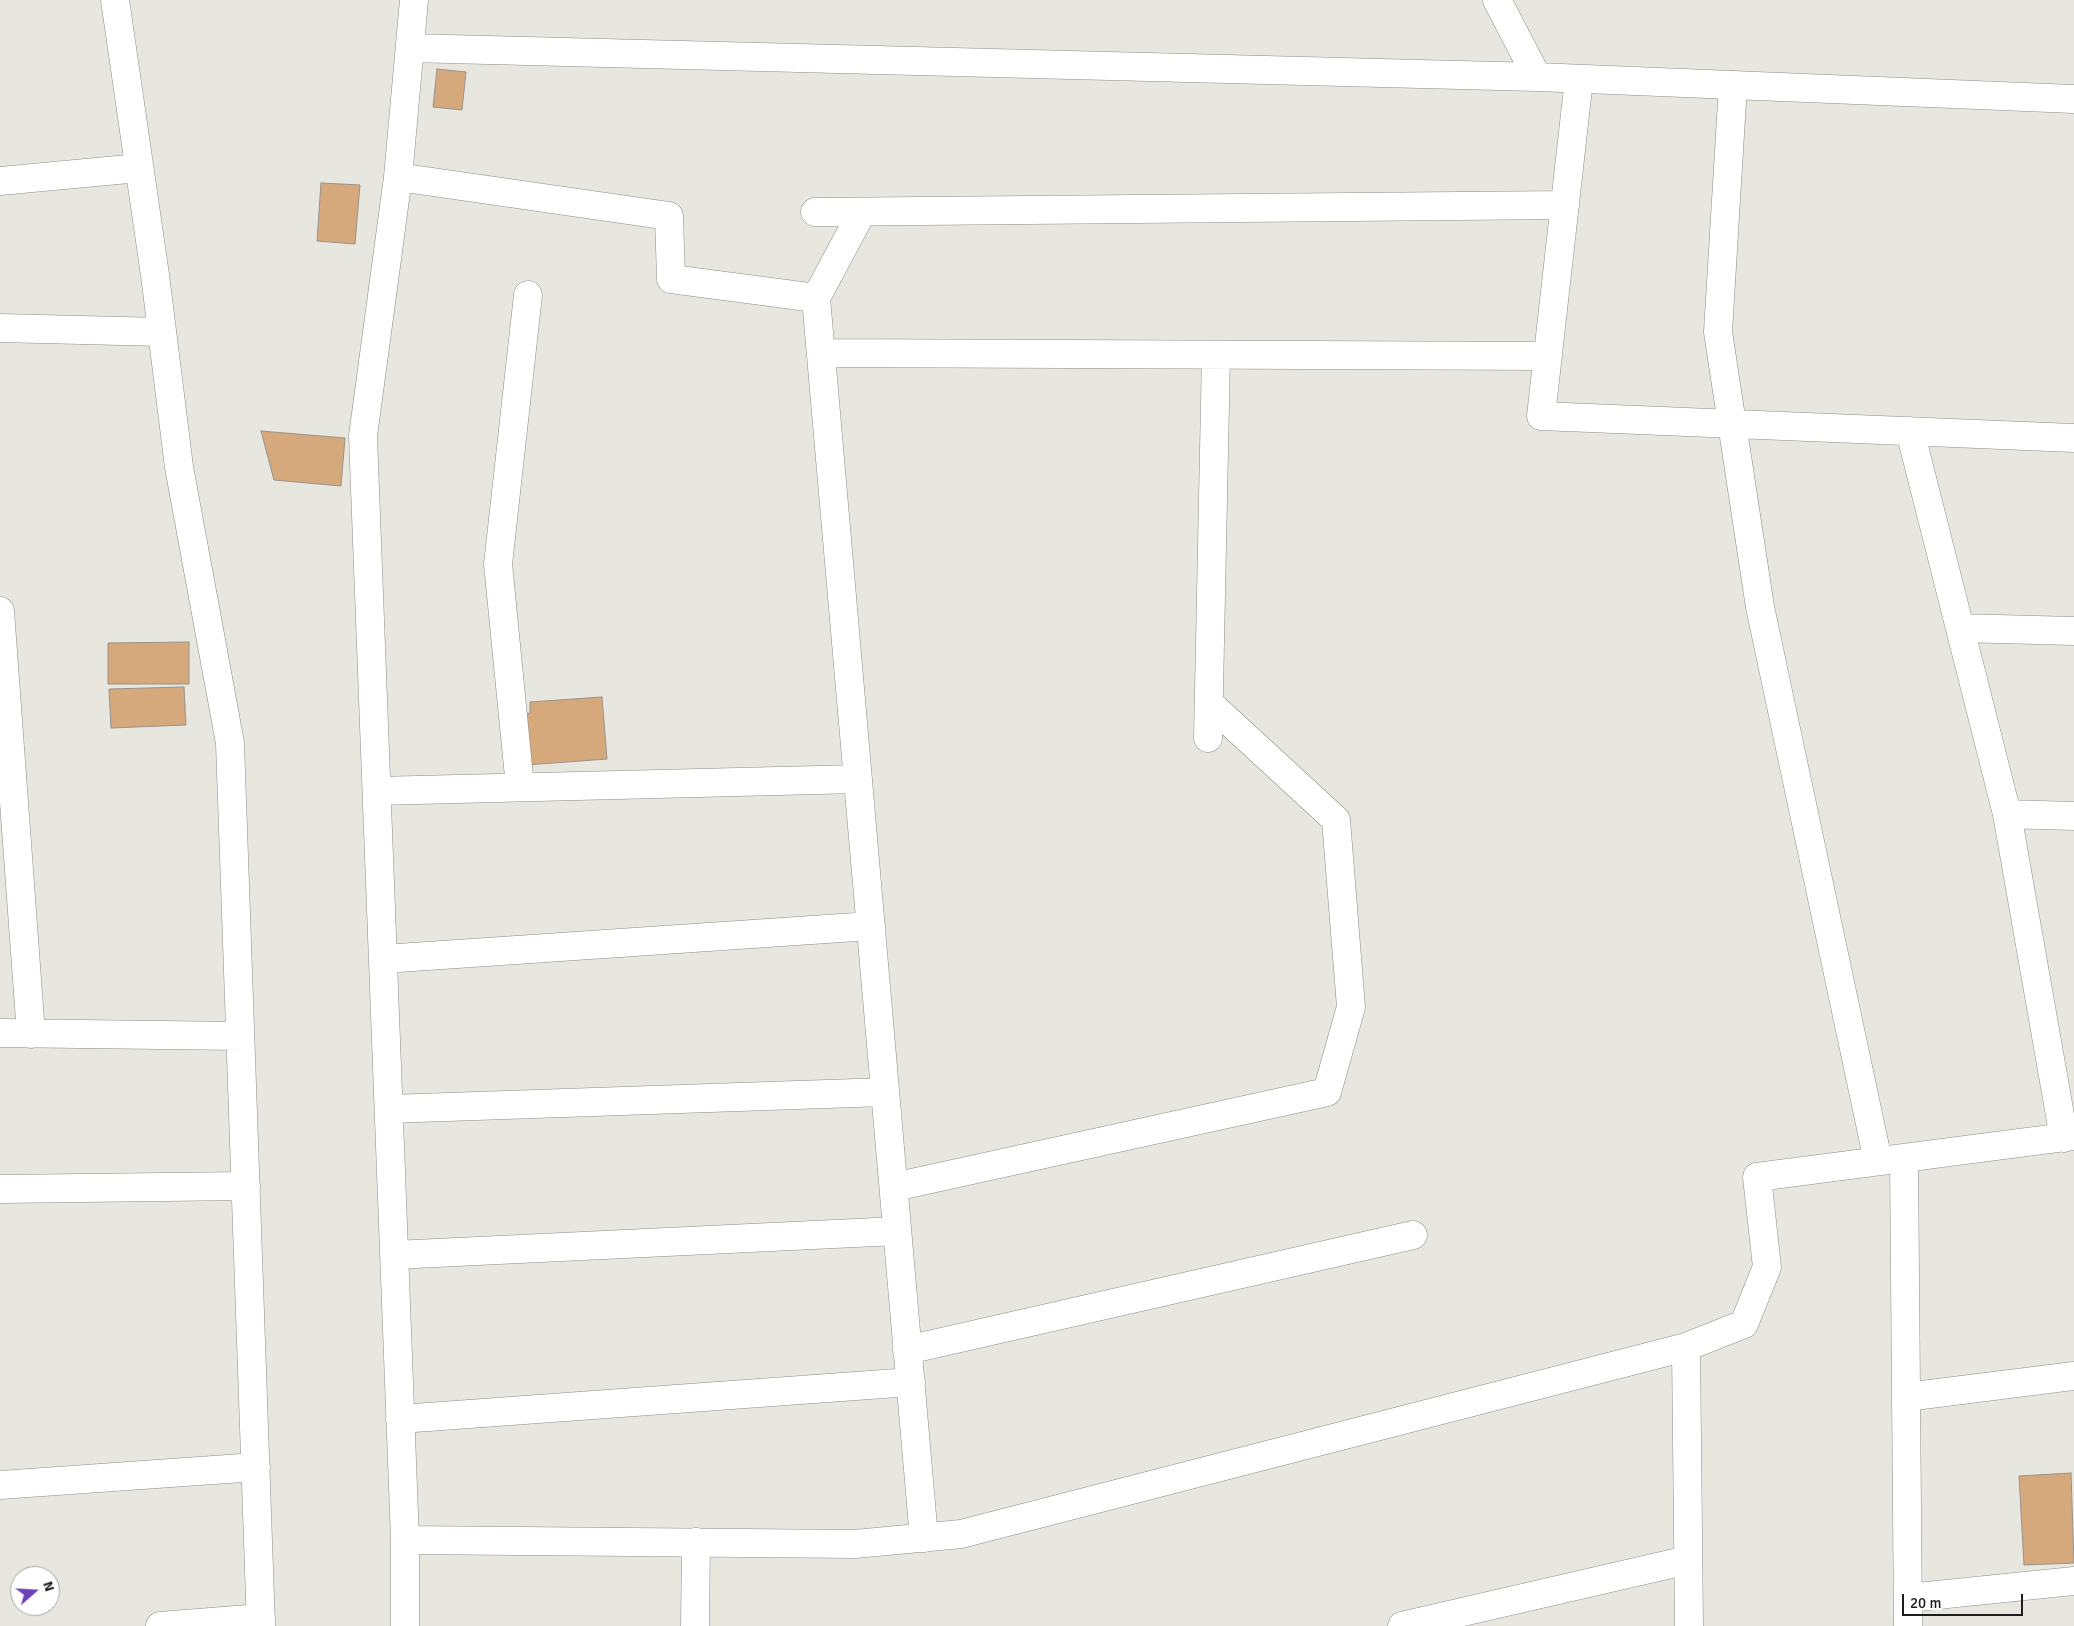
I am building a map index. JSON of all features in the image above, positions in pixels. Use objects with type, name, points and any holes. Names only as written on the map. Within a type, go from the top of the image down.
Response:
[{"type":"street","points":[[114,0],[162,332],[179,467],[230,743],[261,1622],[160,1626]]},
{"type":"street","points":[[405,1626],[405,1540],[363,436],[398,177],[414,0]]},
{"type":"street","points":[[1497,0],[1537,77]]},
{"type":"street","points":[[410,48],[1579,78],[2074,100]]},
{"type":"street","points":[[1579,78],[1541,416],[2074,438]]},
{"type":"street","points":[[1733,85],[1718,332],[1760,607],[1891,1159],[1906,1397],[1908,1626]]},
{"type":"street","points":[[0,181],[139,168]]},
{"type":"street","points":[[398,177],[669,216],[671,279],[816,298]]},
{"type":"street","points":[[815,212],[1565,205]]},
{"type":"street","points":[[862,212],[816,298],[924,1538]]},
{"type":"street","points":[[520,787],[498,564],[528,294]]},
{"type":"street","points":[[0,328],[162,332]]},
{"type":"street","points":[[821,353],[1548,356]]},
{"type":"street","points":[[1208,738],[1216,355]]},
{"type":"street","points":[[405,1540],[856,1544],[961,1534],[1686,1347],[1744,1324],[1767,1266],[1757,1177],[2069,1137],[2007,814],[1910,431]]},
{"type":"street","points":[[0,611],[31,1034]]},
{"type":"street","points":[[1960,628],[2074,631]]},
{"type":"street","points":[[894,1187],[1327,1092],[1351,1007],[1336,820],[1209,703]]},
{"type":"street","points":[[377,791],[858,779]]},
{"type":"street","points":[[2007,814],[2074,816]]},
{"type":"street","points":[[383,959],[871,926]]},
{"type":"street","points":[[0,1033],[240,1036]]},
{"type":"street","points":[[389,1109],[886,1092]]},
{"type":"street","points":[[0,1189],[246,1186]]},
{"type":"street","points":[[394,1255],[897,1232]]},
{"type":"street","points":[[907,1350],[1413,1235]]},
{"type":"street","points":[[1686,1347],[1689,1626]]},
{"type":"street","points":[[1906,1397],[2074,1376]]},
{"type":"street","points":[[400,1418],[911,1382]]},
{"type":"street","points":[[0,1485],[256,1467]]},
{"type":"street","points":[[695,1626],[696,1542]]},
{"type":"street","points":[[1402,1626],[1441,1622],[1688,1560]]},
{"type":"street","points":[[1908,1598],[2074,1581]]},
{"type":"building","points":[[437,69],[466,72],[462,110],[433,107]]},
{"type":"building","points":[[321,183],[360,185],[355,244],[317,241]]},
{"type":"building","points":[[261,431],[345,438],[341,486],[274,480]]},
{"type":"building","points":[[189,642],[189,684],[108,684],[108,643]]},
{"type":"building","points":[[184,687],[186,725],[111,728],[109,689]]},
{"type":"building","points":[[602,697],[607,759],[526,765],[523,714],[530,713],[530,702]]},
{"type":"building","points":[[2071,1473],[2074,1563],[2024,1565],[2019,1476]]}]
